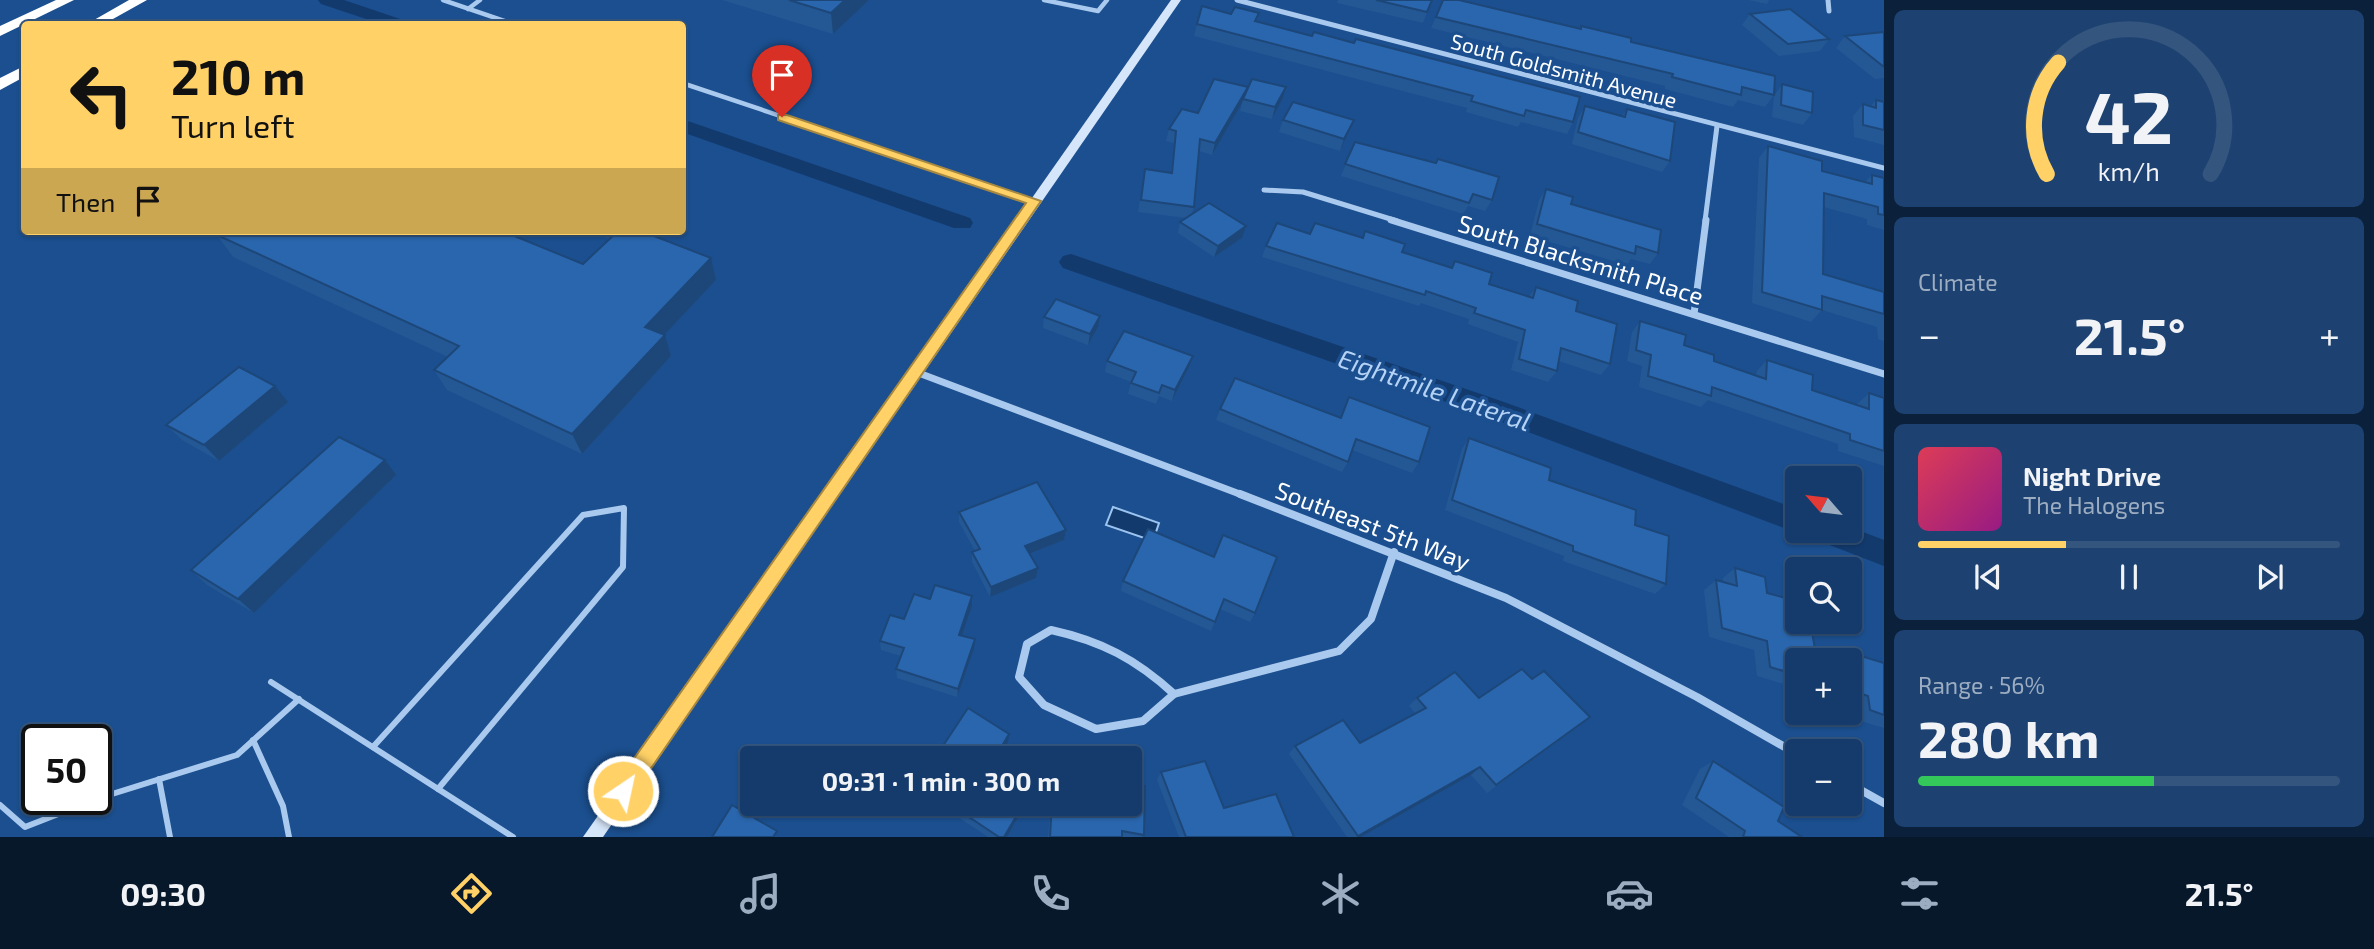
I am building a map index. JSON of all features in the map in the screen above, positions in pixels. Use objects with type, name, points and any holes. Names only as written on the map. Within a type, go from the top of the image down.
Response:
[{"type":"highway","points":[[23,21],[67,0]]},
{"type":"highway","points":[[33,21],[74,0]]},
{"type":"highway","points":[[100,21],[140,0]]},
{"type":"highway","points":[[109,21],[146,0]]},
{"type":"highway","points":[[0,32],[21,22]]},
{"type":"highway","points":[[0,38],[21,27]]},
{"type":"highway","points":[[0,74],[21,63]]},
{"type":"highway","points":[[0,85],[21,73]]},
{"type":"main road","points":[[592,837],[1175,0]]},
{"type":"street","name":"South Goldsmith Avenue","points":[[1237,0],[1884,168]]},
{"type":"street","points":[[1828,0],[1829,11]]},
{"type":"street","points":[[1694,314],[1717,126]]},
{"type":"street","name":"South Blacksmith Place","points":[[1264,190],[1303,192],[1884,374]]},
{"type":"street","name":"Southeast 5th Way","points":[[916,372],[1394,552],[1572,630],[1785,747]]},
{"type":"street","points":[[1174,694],[1140,661],[1094,639],[1051,631],[1027,645],[1019,677],[1044,705],[1096,729],[1143,721],[1174,694],[1339,651],[1360,637],[1374,620],[1394,552]]},
{"type":"street","points":[[1862,791],[1884,803]]},
{"type":"lane","points":[[443,0],[504,21]]},
{"type":"lane","points":[[468,9],[480,0]]},
{"type":"lane","points":[[1044,0],[1098,11],[1107,0]]},
{"type":"lane","points":[[686,84],[1034,201]]},
{"type":"lane","points":[[373,747],[583,515],[624,508],[623,567],[438,789]]},
{"type":"lane","points":[[271,682],[513,837]]},
{"type":"lane","points":[[112,794],[237,755],[299,699]]},
{"type":"lane","points":[[253,740],[283,806],[289,837]]},
{"type":"lane","points":[[159,779],[170,837]]},
{"type":"lane","points":[[0,805],[25,827],[55,815]]},
{"type":"water","points":[[1113,507],[1159,523],[1153,541],[1106,525]]},
{"type":"building","points":[[789,0],[845,0],[831,13]]},
{"type":"building","points":[[1376,0],[1432,0],[1427,12]]},
{"type":"building","points":[[1443,0],[1459,0],[1581,29],[1581,26],[1631,38],[1631,42],[1775,76],[1774,95],[1742,87],[1741,95],[1672,77],[1673,74],[1436,17]]},
{"type":"building","points":[[1202,6],[1231,14],[1235,7],[1259,13],[1255,21],[1312,36],[1314,32],[1354,43],[1356,39],[1580,97],[1573,122],[1526,110],[1524,116],[1471,101],[1473,96],[1197,24]]},
{"type":"building","points":[[1790,9],[1829,39],[1788,44],[1750,14]]},
{"type":"building","points":[[1884,32],[1884,67],[1845,36]]},
{"type":"building","points":[[1214,79],[1248,87],[1215,143],[1200,139],[1194,207],[1141,200],[1145,169],[1172,173],[1176,131],[1169,129],[1182,109],[1198,113]]},
{"type":"building","points":[[1252,79],[1286,87],[1275,107],[1243,99]]},
{"type":"building","points":[[1782,84],[1813,92],[1812,113],[1781,105]]},
{"type":"building","points":[[1876,100],[1884,102],[1884,130],[1863,125],[1863,104],[1876,108]]},
{"type":"building","points":[[1293,102],[1354,120],[1344,139],[1283,120]]},
{"type":"building","points":[[1585,106],[1625,117],[1627,109],[1675,122],[1670,161],[1578,132]]},
{"type":"building","points":[[1355,142],[1436,163],[1438,159],[1499,177],[1492,200],[1473,194],[1469,203],[1345,164]]},
{"type":"building","points":[[1768,146],[1822,161],[1822,171],[1872,184],[1872,175],[1884,178],[1884,215],[1878,214],[1878,207],[1824,193],[1823,274],[1884,292],[1884,314],[1822,296],[1822,310],[1762,292]]},
{"type":"building","points":[[1546,189],[1573,197],[1571,204],[1661,230],[1658,253],[1636,246],[1635,254],[1537,224]]},
{"type":"building","points":[[1209,203],[1246,226],[1218,246],[1180,222]]},
{"type":"building","points":[[1277,223],[1310,234],[1315,223],[1363,238],[1365,231],[1405,244],[1402,252],[1452,268],[1455,261],[1492,273],[1489,284],[1533,298],[1536,287],[1578,301],[1576,311],[1617,324],[1610,364],[1561,348],[1557,371],[1519,359],[1525,330],[1474,313],[1476,308],[1426,291],[1425,295],[1266,246]]},
{"type":"building","points":[[217,235],[512,235],[583,264],[614,235],[651,235],[711,258],[645,327],[665,335],[572,434],[434,370],[459,346]]},
{"type":"building","points":[[1056,299],[1100,316],[1090,334],[1044,317]]},
{"type":"building","points":[[1640,321],[1686,335],[1684,345],[1714,355],[1714,361],[1766,379],[1767,360],[1813,375],[1812,390],[1869,409],[1869,393],[1884,398],[1884,451],[1850,440],[1850,434],[1712,387],[1711,396],[1648,376],[1651,355],[1636,350]]},
{"type":"building","points":[[1124,331],[1193,356],[1175,390],[1162,385],[1159,393],[1131,383],[1136,372],[1107,361]]},
{"type":"building","points":[[239,367],[275,386],[204,445],[166,425]]},
{"type":"building","points":[[1235,378],[1341,418],[1349,397],[1430,427],[1419,462],[1356,439],[1348,462],[1220,409]]},
{"type":"building","points":[[339,437],[385,460],[238,599],[191,570]]},
{"type":"building","points":[[1469,438],[1551,468],[1549,480],[1636,510],[1635,525],[1669,536],[1666,584],[1573,551],[1573,546],[1452,500]]},
{"type":"building","points":[[1037,482],[1066,530],[1025,546],[1038,568],[991,587],[972,552],[980,549],[959,512]]},
{"type":"building","points":[[1148,529],[1214,557],[1223,535],[1277,557],[1255,613],[1224,599],[1215,622],[1123,581]]},
{"type":"building","points":[[1735,568],[1765,577],[1767,593],[1785,598],[1785,634],[1812,634],[1815,648],[1785,648],[1785,671],[1770,667],[1767,641],[1722,628],[1716,580],[1737,586]]},
{"type":"building","points":[[935,585],[972,596],[959,635],[975,639],[958,689],[896,669],[904,648],[880,641],[890,615],[904,619],[914,594],[930,599]]},
{"type":"building","points":[[1862,656],[1884,663],[1884,715],[1870,710],[1868,696],[1862,694]]},
{"type":"building","points":[[1522,669],[1532,679],[1544,671],[1590,717],[1496,785],[1480,767],[1358,836],[1295,746],[1343,720],[1360,743],[1426,708],[1417,698],[1455,672],[1479,698]]},
{"type":"building","points":[[968,708],[1009,734],[1002,746],[943,746]]},
{"type":"building","points":[[1205,761],[1224,808],[1276,794],[1294,837],[1186,837],[1161,772]]},
{"type":"building","points":[[1713,761],[1784,807],[1778,821],[1802,837],[1743,837],[1745,831],[1696,798]]},
{"type":"building","points":[[1142,786],[1145,786],[1144,835],[1122,831],[1122,837],[1050,837],[1051,816],[1142,816]]},
{"type":"building","points":[[732,805],[740,810],[740,816],[751,816],[777,831],[773,837],[712,837]]},
{"type":"building","points":[[968,816],[1016,816],[1004,837],[999,837]]},
{"type":"waterway","name":"Eightmile Lateral","points":[[327,0],[388,21]]},
{"type":"waterway","name":"Eightmile Lateral","points":[[686,126],[962,223]]},
{"type":"waterway","name":"Eightmile Lateral","points":[[1071,262],[1492,408],[1785,517]]},
{"type":"waterway","name":"Eightmile Lateral","points":[[1858,543],[1884,553]]},
{"type":"route","points":[[623,791],[1034,201],[782,117]]}]
